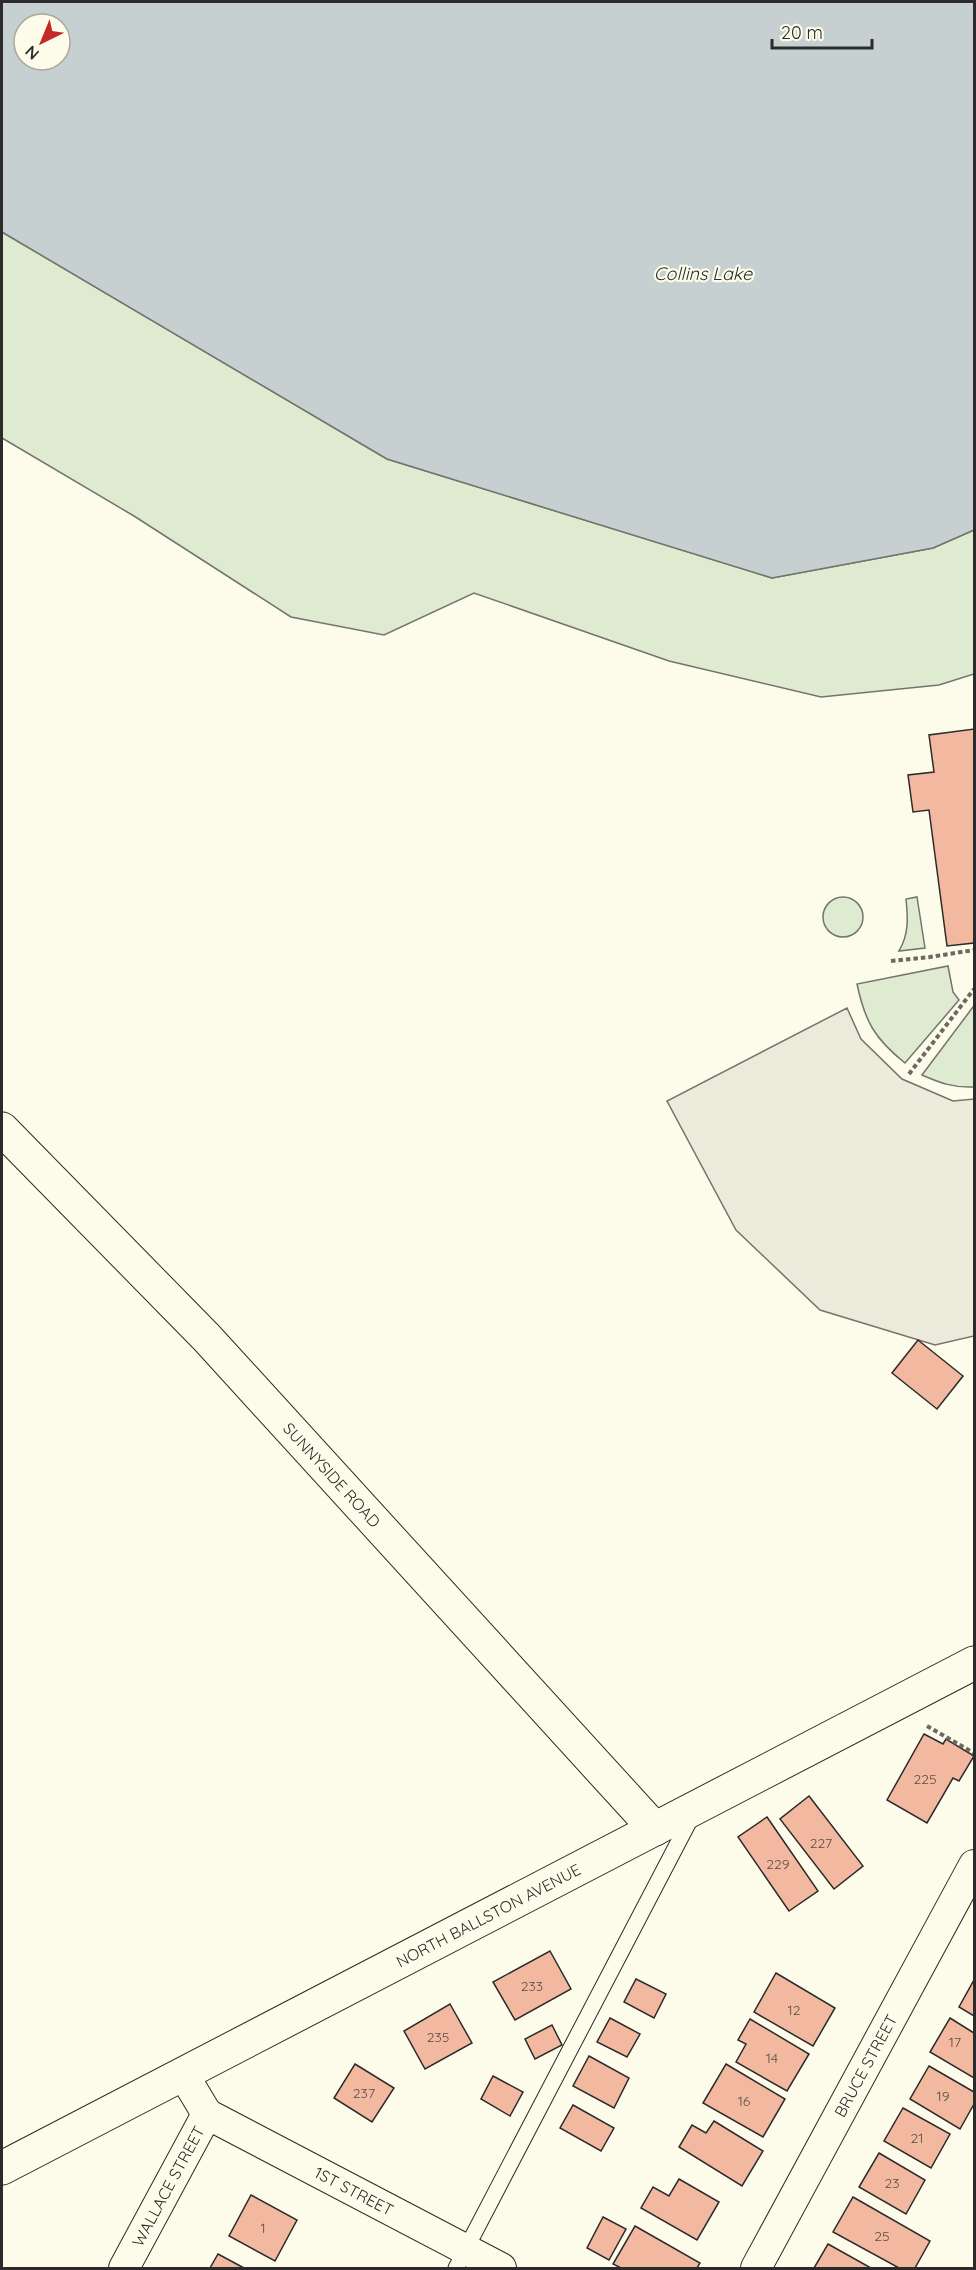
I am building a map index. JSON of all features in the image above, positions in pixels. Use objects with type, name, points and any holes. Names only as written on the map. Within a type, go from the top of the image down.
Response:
[{"type":"main road","name":"SUNNYSIDE ROAD","points":[[2,1130],[207,1338],[655,1829]]},
{"type":"main road","name":"NORTH BALLSTON AVENUE","points":[[2,2168],[975,1663]]},
{"type":"street","name":"BRUCE STREET","points":[[756,2268],[975,1864]]},
{"type":"street","name":"WALLACE STREET","points":[[124,2268],[207,2114],[183,2074]]},
{"type":"street","name":"1ST STREET","points":[[207,2114],[461,2259],[501,2268]]},
{"type":"lane","points":[[461,2259],[696,1808]]},
{"type":"path","points":[[891,961],[975,950]]},
{"type":"path","points":[[909,1074],[975,989]]},
{"type":"path","points":[[926,1726],[975,1754]]},
{"type":"green space","points":[[2,232],[387,459],[772,578],[933,548],[974,530],[974,674],[939,685],[821,697],[669,661],[474,593],[384,635],[291,617],[134,516],[2,438]]},
{"type":"green space","points":[[843,897],[851,898],[857,903],[862,909],[862,925],[857,931],[851,936],[843,937],[835,936],[829,931],[824,925],[823,917],[824,909],[829,903],[835,898]]},
{"type":"green space","points":[[917,897],[925,948],[899,951],[907,926],[906,899]]},
{"type":"green space","points":[[948,966],[953,992],[959,1000],[905,1063],[886,1046],[873,1029],[857,984]]},
{"type":"green space","points":[[973,1007],[974,1087],[947,1084],[922,1075]]},
{"type":"shaded area","points":[[847,1008],[861,1039],[902,1079],[953,1101],[974,1099],[974,1336],[935,1345],[820,1310],[736,1230],[667,1101]]},
{"type":"water","name":"Collins Lake","points":[[2,2],[974,2],[974,530],[933,548],[772,578],[387,459],[2,232]]},
{"type":"building","points":[[974,729],[974,943],[947,946],[929,810],[913,812],[908,775],[934,772],[929,735]]},
{"type":"building","points":[[918,1340],[963,1376],[937,1409],[892,1373]]},
{"type":"building","points":[[924,1734],[943,1744],[946,1739],[974,1756],[959,1781],[953,1778],[927,1823],[887,1800]]},
{"type":"building","points":[[809,1796],[863,1866],[834,1889],[780,1819]]},
{"type":"building","points":[[767,1817],[818,1891],[789,1911],[738,1837]]},
{"type":"building","points":[[550,1951],[571,1989],[515,2020],[493,1982]]},
{"type":"building","points":[[776,1973],[835,2008],[813,2046],[754,2012]]},
{"type":"building","points":[[636,1979],[666,1994],[654,2018],[624,2002]]},
{"type":"building","points":[[974,1980],[974,2016],[959,2007]]},
{"type":"building","points":[[450,2004],[472,2043],[425,2069],[404,2031]]},
{"type":"building","points":[[610,2018],[640,2034],[627,2057],[597,2042]]},
{"type":"building","points":[[950,2018],[974,2033],[974,2078],[930,2052]]},
{"type":"building","points":[[750,2019],[809,2054],[787,2091],[736,2062],[746,2044],[738,2040]]},
{"type":"building","points":[[552,2025],[562,2045],[535,2059],[525,2039]]},
{"type":"building","points":[[589,2056],[629,2078],[614,2108],[573,2086]]},
{"type":"building","points":[[355,2064],[394,2088],[372,2122],[334,2098]]},
{"type":"building","points":[[726,2064],[785,2099],[763,2137],[703,2103]]},
{"type":"building","points":[[929,2066],[974,2092],[974,2104],[960,2129],[910,2099]]},
{"type":"building","points":[[493,2076],[523,2092],[510,2116],[481,2099]]},
{"type":"building","points":[[573,2105],[614,2128],[601,2151],[560,2128]]},
{"type":"building","points":[[903,2108],[950,2134],[931,2168],[884,2141]]},
{"type":"building","points":[[714,2121],[763,2151],[742,2186],[679,2147],[692,2125],[706,2133]]},
{"type":"building","points":[[879,2153],[925,2180],[906,2214],[859,2187]]},
{"type":"building","points":[[679,2179],[719,2202],[697,2240],[641,2208],[653,2187],[669,2196]]},
{"type":"building","points":[[251,2195],[297,2220],[275,2261],[229,2236]]},
{"type":"building","points":[[853,2197],[930,2241],[915,2268],[899,2268],[833,2232]]},
{"type":"building","points":[[603,2217],[626,2229],[609,2260],[587,2248]]},
{"type":"building","points":[[635,2226],[700,2263],[697,2268],[621,2268],[613,2264]]},
{"type":"building","points":[[828,2244],[871,2268],[814,2268]]},
{"type":"building","points":[[218,2254],[244,2268],[210,2268]]}]
